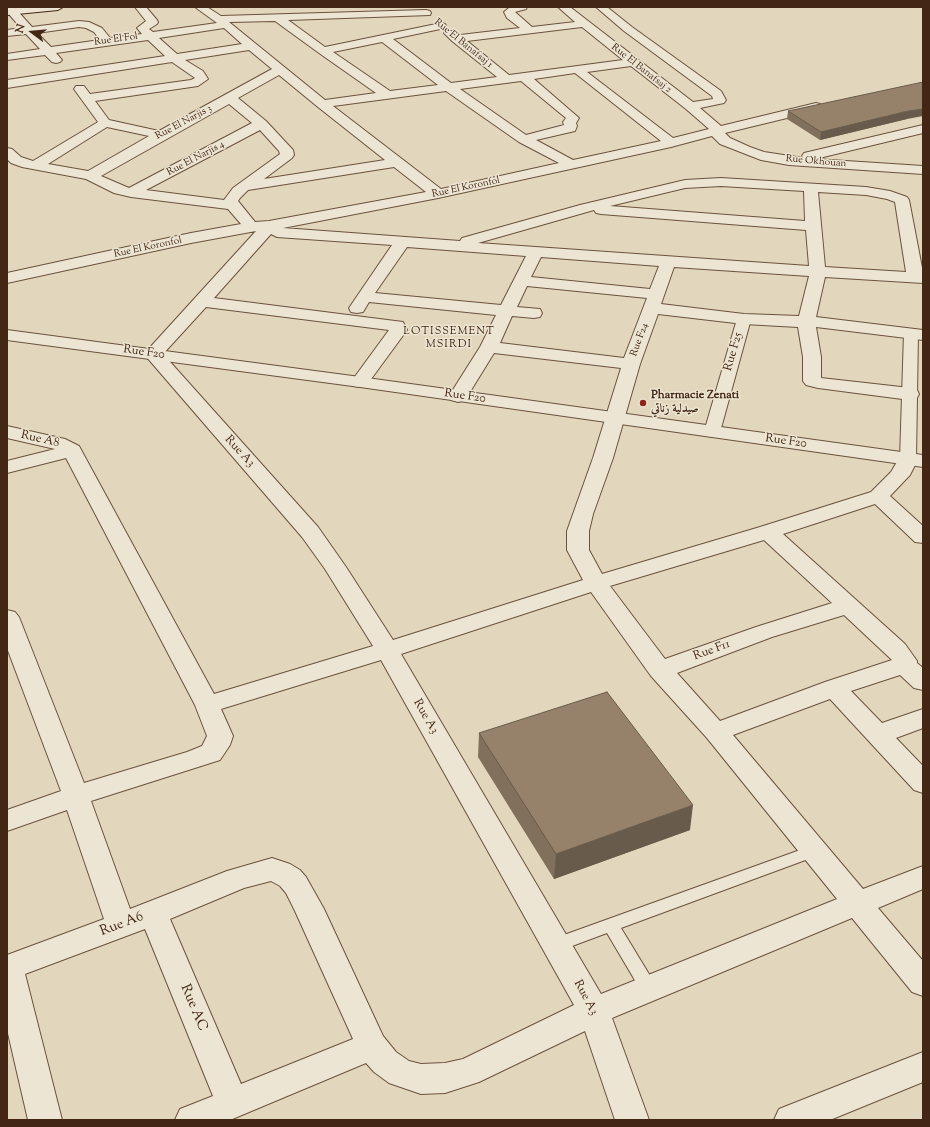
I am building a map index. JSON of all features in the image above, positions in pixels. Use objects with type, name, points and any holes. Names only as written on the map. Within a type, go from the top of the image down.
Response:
[{"type":"street","points":[[9,10],[58,7]]},
{"type":"street","points":[[88,98],[187,84],[201,80],[202,78],[199,74],[173,57],[142,28],[153,22],[140,7]]},
{"type":"street","points":[[200,7],[222,22],[279,70],[438,194]]},
{"type":"street","points":[[522,7],[509,12],[511,16],[529,30]]},
{"type":"street","name":"Rue El Banafsaj 2","points":[[563,7],[719,130]]},
{"type":"street","points":[[600,7],[717,94],[720,100],[690,106]]},
{"type":"street","points":[[9,10],[48,50],[88,98],[105,124]]},
{"type":"street","name":"Rue El Fol","points":[[7,57],[152,36],[222,22],[423,10]]},
{"type":"street","name":"Rue El Banafsaj 1","points":[[423,10],[456,39],[507,79]]},
{"type":"street","points":[[278,18],[387,95]]},
{"type":"street","points":[[7,33],[68,24],[83,24],[98,30],[107,42]]},
{"type":"street","points":[[456,39],[583,24]]},
{"type":"street","points":[[323,51],[441,26]]},
{"type":"street","points":[[384,38],[447,86],[524,139],[572,165]]},
{"type":"street","points":[[7,84],[250,46]]},
{"type":"street","points":[[322,104],[632,62]]},
{"type":"street","name":"Rue El Narjis 3","points":[[90,176],[279,70]]},
{"type":"street","points":[[578,70],[671,143]]},
{"type":"street","points":[[524,77],[573,118],[569,122],[571,126],[570,128],[524,139]]},
{"type":"street","points":[[230,98],[261,124],[286,150],[287,155],[233,196],[233,205]]},
{"type":"street","name":"Rue El Koronfol","points":[[7,278],[191,238],[262,228],[438,194],[671,143],[779,115],[832,104]]},
{"type":"street","points":[[36,165],[105,124],[161,135]]},
{"type":"street","name":"Rue El Narjis 4","points":[[131,193],[261,124]]},
{"type":"street","points":[[788,161],[923,129]]},
{"type":"street","name":"Rue Okhouan","points":[[719,130],[718,135],[725,141],[762,156],[788,161],[923,170]]},
{"type":"street","points":[[894,136],[923,138]]},
{"type":"street","points":[[7,153],[26,164],[90,176],[119,190],[131,193],[233,205],[262,228],[403,241],[452,245],[536,251],[668,262],[919,278],[902,200],[882,193],[721,182],[702,183],[666,188],[580,209],[452,245]]},
{"type":"street","points":[[243,187],[397,162]]},
{"type":"street","points":[[811,189],[818,272],[806,322],[812,356],[812,381],[910,394]]},
{"type":"street","points":[[580,209],[813,226]]},
{"type":"street","points":[[153,354],[202,302],[262,228]]},
{"type":"street","points":[[350,319],[403,241]]},
{"type":"street","points":[[458,396],[489,347],[536,251]]},
{"type":"street","name":"Rue F24","points":[[668,262],[631,364],[603,458],[578,531],[578,550],[596,583],[660,670],[716,732],[923,983]]},
{"type":"street","points":[[207,705],[387,650],[596,583],[768,532],[878,496],[916,460],[910,394],[917,334],[829,322],[744,319],[654,301],[523,280]]},
{"type":"street","points":[[365,297],[507,312],[534,313]]},
{"type":"street","points":[[202,302],[395,325],[398,328],[360,382]]},
{"type":"street","name":"Rue F25","points":[[712,432],[744,319]]},
{"type":"street","name":"Rue F20","points":[[7,334],[916,460]]},
{"type":"street","points":[[489,347],[631,364]]},
{"type":"street","name":"Rue A3","points":[[153,354],[310,532],[335,567],[387,650],[594,1011],[632,1120]]},
{"type":"street","name":"Rue A8","points":[[7,432],[58,443],[72,450]]},
{"type":"street","points":[[7,467],[72,450],[207,705],[220,736],[217,745],[211,753],[196,759],[76,796],[7,821]]},
{"type":"street","points":[[878,496],[923,537]]},
{"type":"street","points":[[768,532],[903,655],[905,661],[904,665]]},
{"type":"street","name":"Rue F11","points":[[660,670],[764,632],[848,606]]},
{"type":"street","points":[[10,630],[76,796],[121,925]]},
{"type":"street","points":[[904,665],[923,682]]},
{"type":"street","points":[[716,732],[834,688],[904,665]]},
{"type":"street","points":[[834,688],[923,783]]},
{"type":"street","points":[[878,735],[923,718]]},
{"type":"street","name":"Rue A6","points":[[8,968],[153,913],[237,879],[272,870],[280,872],[290,878],[296,885],[309,909],[372,1046],[385,1062],[400,1073],[421,1079],[445,1078],[468,1072],[594,1011],[923,877]]},
{"type":"street","name":"Rue AC","points":[[153,913],[232,1103]]},
{"type":"street","points":[[8,968],[45,1120]]},
{"type":"street","points":[[192,1120],[372,1046]]},
{"type":"street","points":[[791,1120],[828,1114],[923,1067]]},
{"type":"lane","points":[[556,945],[814,851]]},
{"type":"lane","points":[[611,925],[649,988]]},
{"type":"building","points":[[923,82],[923,109],[908,111],[821,132],[788,111]]},
{"type":"building","points":[[607,692],[693,805],[556,854],[479,733]]},
{"type":"place","name":"Pharmacie Zenati صيدلية زناتي","points":[[643,403]]},
{"type":"district","name":"LOTISSEMENT MSIRDI","points":[[449,338]]}]
